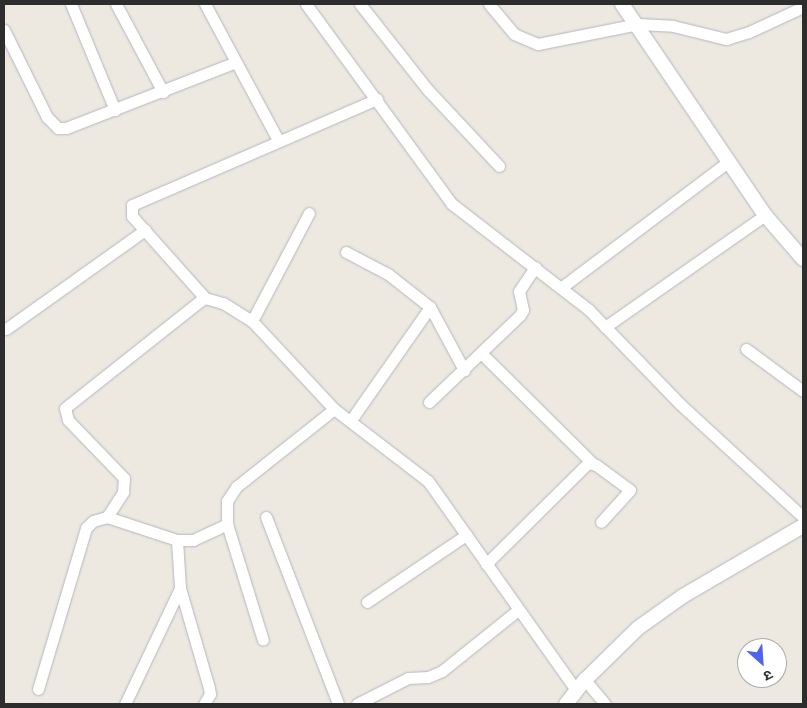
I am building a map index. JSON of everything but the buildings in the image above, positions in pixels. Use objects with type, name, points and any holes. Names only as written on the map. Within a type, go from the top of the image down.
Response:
[{"type":"street","points":[[71,4],[115,110]]},
{"type":"street","points":[[116,4],[163,92]]},
{"type":"street","points":[[204,4],[234,63],[278,140]]},
{"type":"street","points":[[306,4],[377,99],[443,195],[562,287],[802,526],[655,615],[621,643],[581,685],[566,704]]},
{"type":"street","points":[[360,4],[428,90],[499,166]]},
{"type":"street","points":[[489,4],[514,34],[538,44],[638,24],[679,27],[726,39],[749,32],[803,7]]},
{"type":"street","points":[[622,4],[638,24],[765,215],[803,259]]},
{"type":"street","points":[[4,30],[52,124],[66,128],[234,63]]},
{"type":"street","points":[[377,99],[132,204],[132,216],[208,299],[223,303],[252,321],[334,409],[428,480],[518,610],[581,685],[605,704]]},
{"type":"street","points":[[562,287],[729,161]]},
{"type":"street","points":[[252,321],[309,213]]},
{"type":"street","points":[[604,327],[765,215]]},
{"type":"street","points":[[6,330],[145,230]]},
{"type":"street","points":[[346,252],[388,274],[430,307],[464,370]]},
{"type":"street","points":[[428,402],[464,370],[523,310],[519,291],[535,267]]},
{"type":"street","points":[[107,517],[123,492],[124,478],[68,420],[65,408],[208,299]]},
{"type":"street","points":[[351,420],[430,307]]},
{"type":"street","points":[[746,349],[803,391]]},
{"type":"street","points":[[481,353],[592,463],[630,490],[602,522]]},
{"type":"street","points":[[263,640],[226,524],[227,502],[236,487],[334,409]]},
{"type":"street","points":[[486,564],[583,466],[592,463]]},
{"type":"street","points":[[38,689],[86,528],[93,521],[107,517],[151,528],[178,540],[193,540],[226,524]]},
{"type":"street","points":[[266,517],[338,704]]},
{"type":"street","points":[[367,602],[466,535]]},
{"type":"street","points":[[178,540],[180,588],[210,694],[204,704]]},
{"type":"street","points":[[125,704],[180,588]]},
{"type":"street","points":[[357,704],[408,678],[428,677],[442,671],[518,610]]}]
